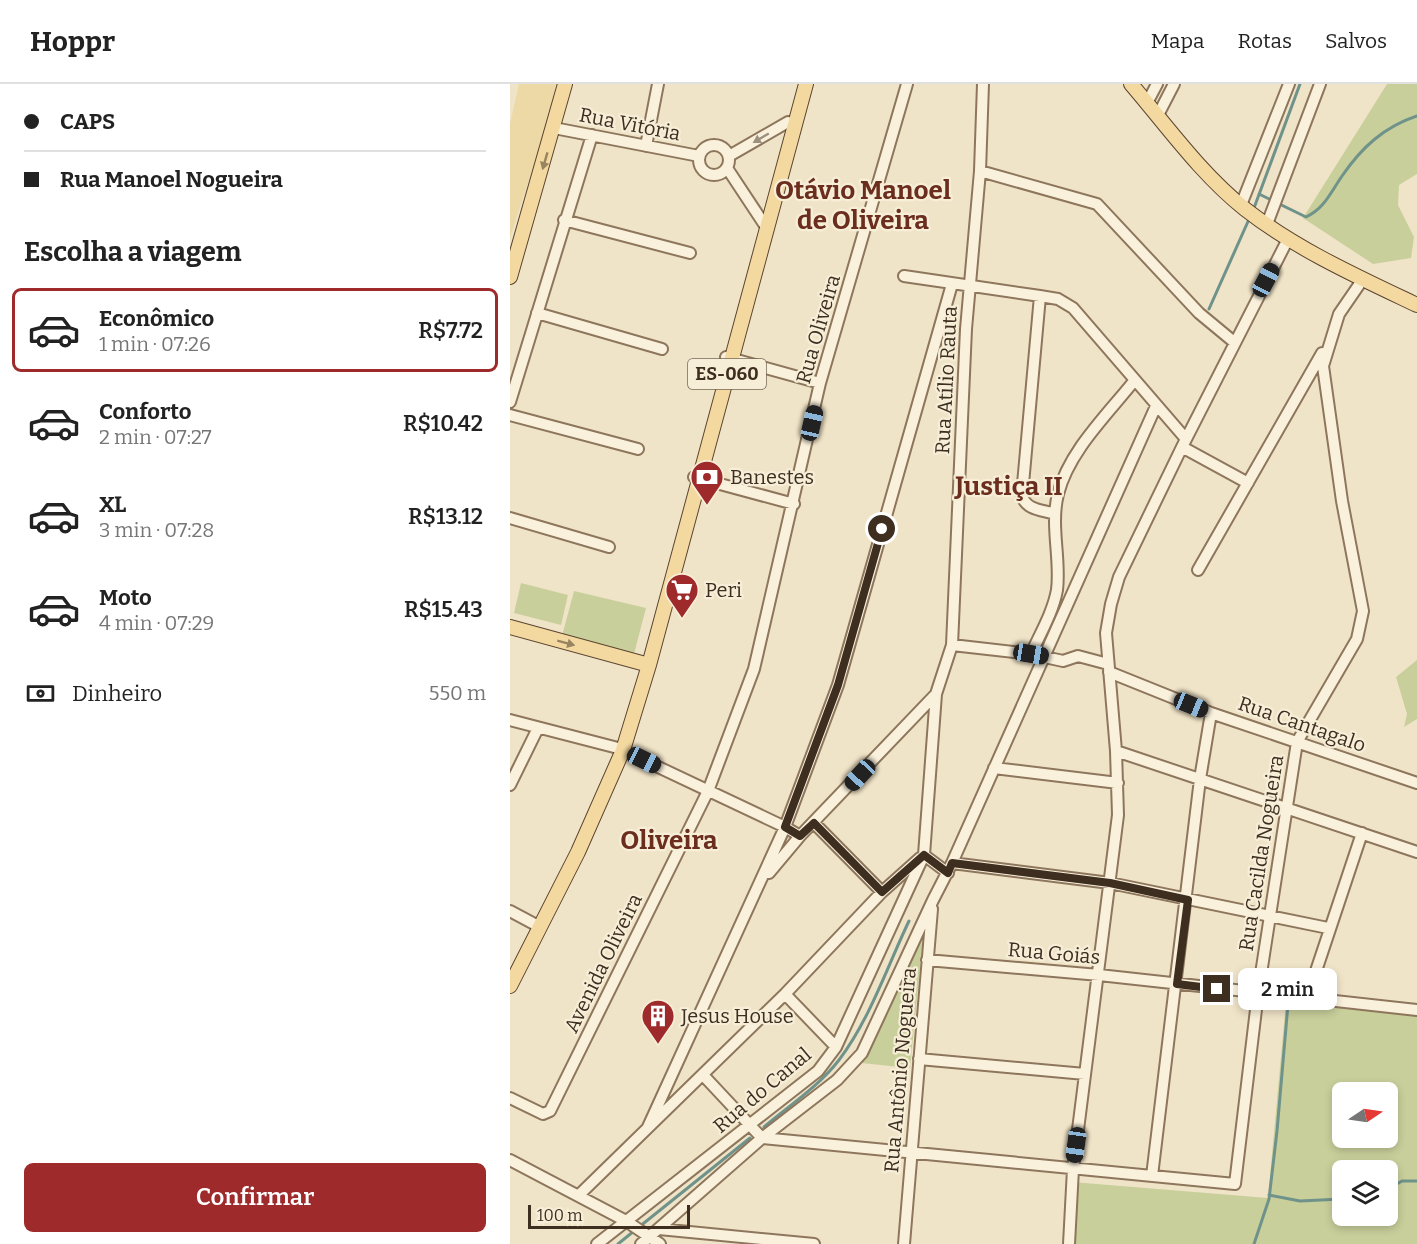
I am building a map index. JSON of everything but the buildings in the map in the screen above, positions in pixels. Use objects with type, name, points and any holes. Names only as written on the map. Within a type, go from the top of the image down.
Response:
[{"type":"main road","points":[[510,278],[565,84]]},
{"type":"main road","name":"ES-060","points":[[510,986],[620,749],[647,664],[791,123],[799,84]]},
{"type":"main road","name":"ES-060","points":[[791,123],[806,84]]},
{"type":"main road","points":[[1131,84],[1214,180],[1243,207],[1288,239],[1362,279],[1417,305]]},
{"type":"main road","points":[[510,627],[647,664]]},
{"type":"main road","name":"ES-060","points":[[510,976],[537,926]]},
{"type":"street","points":[[646,146],[658,84]]},
{"type":"street","name":"Rua Oliveira","points":[[708,791],[754,669],[794,504],[820,383],[907,84]]},
{"type":"street","name":"Rua Atílio Rauta","points":[[924,855],[934,750],[936,694],[952,645],[966,329],[980,171],[983,84]]},
{"type":"street","points":[[1147,103],[1157,84]]},
{"type":"street","points":[[1158,115],[1174,84]]},
{"type":"street","points":[[1243,207],[1289,84]]},
{"type":"street","points":[[1262,220],[1273,207],[1280,192],[1320,84]]},
{"type":"street","points":[[764,224],[727,168],[729,156],[791,123]]},
{"type":"street","name":"Rua Vitória","points":[[554,128],[699,156]]},
{"type":"street","points":[[510,402],[564,220],[592,135]]},
{"type":"street","name":"Rua Vitória","points":[[727,168],[719,175],[708,174],[700,167],[699,156],[706,147],[717,145],[722,147],[729,156]]},
{"type":"street","points":[[980,171],[1097,204],[1199,313],[1234,342]]},
{"type":"street","points":[[564,220],[690,253]]},
{"type":"street","points":[[1069,1244],[1073,1169],[1118,815],[1116,751],[1106,633],[1119,577],[1234,342],[1288,239]]},
{"type":"street","points":[[904,276],[1058,299],[1073,308],[1156,406],[1184,443],[1248,483]]},
{"type":"street","points":[[1198,570],[1327,345],[1339,314],[1362,279]]},
{"type":"street","points":[[648,1127],[785,827],[838,685],[952,284]]},
{"type":"street","points":[[1040,296],[1022,495],[1026,504],[1055,514]]},
{"type":"street","points":[[537,314],[662,349]]},
{"type":"street","points":[[1297,742],[1357,639],[1363,611],[1324,386],[1323,366],[1327,345]]},
{"type":"street","points":[[728,358],[820,383]]},
{"type":"street","points":[[1031,654],[1053,605],[1057,588],[1055,514],[1065,474],[1078,451],[1134,381]]},
{"type":"street","name":"Rua do Canal","points":[[649,1236],[762,1138],[837,1080],[862,1053],[950,868],[1156,406]]},
{"type":"street","points":[[510,415],[638,449]]},
{"type":"street","points":[[696,478],[794,504]]},
{"type":"street","points":[[510,518],[609,547]]},
{"type":"street","name":"Rua Cantagalo","points":[[952,645],[1031,654],[1063,661],[1078,656],[1211,713],[1417,783]]},
{"type":"street","points":[[759,885],[800,836],[936,694]]},
{"type":"street","points":[[702,1075],[762,1138],[1152,1176],[1188,900],[1200,779],[1211,713]]},
{"type":"street","points":[[510,720],[620,749],[800,836]]},
{"type":"street","points":[[510,784],[538,728]]},
{"type":"street","name":"Rua Cacilda Nogueira","points":[[1152,1176],[1235,1184],[1258,993],[1297,742]]},
{"type":"street","points":[[1116,751],[1417,852]]},
{"type":"street","points":[[994,768],[1118,783]]},
{"type":"street","name":"Avenida Oliveira","points":[[510,1098],[543,1114],[550,1111],[708,791]]},
{"type":"street","points":[[814,823],[882,892]]},
{"type":"street","points":[[1307,998],[1328,928],[1362,833]]},
{"type":"street","points":[[579,1195],[784,994],[882,892],[924,855],[950,868],[1110,883],[1328,928]]},
{"type":"street","name":"Rua do Canal","points":[[597,1244],[629,1223],[818,1071],[836,1047],[924,855]]},
{"type":"street","name":"Rua Antônio Nogueira","points":[[904,1244],[933,900]]},
{"type":"street","points":[[510,911],[537,926]]},
{"type":"street","name":"Rua Goiás","points":[[927,960],[1099,975],[1417,1010]]},
{"type":"street","points":[[784,994],[836,1047]]},
{"type":"street","points":[[919,1059],[1085,1074]]},
{"type":"street","points":[[510,1160],[579,1195],[629,1223],[660,1244]]},
{"type":"street","points":[[649,1236],[814,1244]]},
{"type":"green space","points":[[1387,84],[1417,84],[1417,174],[1399,185],[1398,205],[1414,237],[1411,258],[1373,264],[1303,218]]},
{"type":"green space","points":[[521,583],[568,595],[561,625],[514,613]]},
{"type":"green space","points":[[574,591],[646,608],[634,654],[562,636]]},
{"type":"green space","points":[[1417,660],[1417,719],[1404,727],[1407,714],[1396,677]]},
{"type":"green space","points":[[924,929],[910,1068],[861,1063]]},
{"type":"green space","points":[[1287,991],[1417,1003],[1417,1244],[1069,1244],[1072,1182],[1268,1198]]},
{"type":"sand","points":[[519,84],[556,84],[548,121],[510,238],[510,124]]},
{"type":"waterway","points":[[1254,208],[1300,84]]},
{"type":"waterway","points":[[1259,194],[1306,217],[1322,205],[1366,147],[1384,132],[1417,116]]},
{"type":"waterway","points":[[1209,309],[1250,217]]},
{"type":"waterway","points":[[764,1127],[813,1087],[839,1060],[869,1010],[909,921]]},
{"type":"waterway","points":[[1254,1244],[1269,1199],[1288,1004]]},
{"type":"waterway","points":[[639,1227],[750,1138]]},
{"type":"waterway","points":[[1398,1183],[1417,1181]]},
{"type":"waterway","points":[[1269,1195],[1300,1201],[1332,1199]]},
{"type":"waterway","points":[[618,1244],[634,1231]]},
{"type":"place","name":"Banestes","points":[[707,506]]},
{"type":"place","name":"Peri","points":[[682,619]]},
{"type":"place","name":"Jesus House","points":[[658,1045]]},
{"type":"district","name":"Otávio Manoel de Oliveira","points":[[863,205]]},
{"type":"district","name":"Justiça II","points":[[1009,486]]},
{"type":"district","name":"Oliveira","points":[[669,840]]},
{"type":"route","points":[[882,529],[838,685],[785,827],[800,836],[814,823],[882,892],[924,855],[948,873],[952,863],[1110,883],[1188,900],[1177,984],[1217,989]]}]
